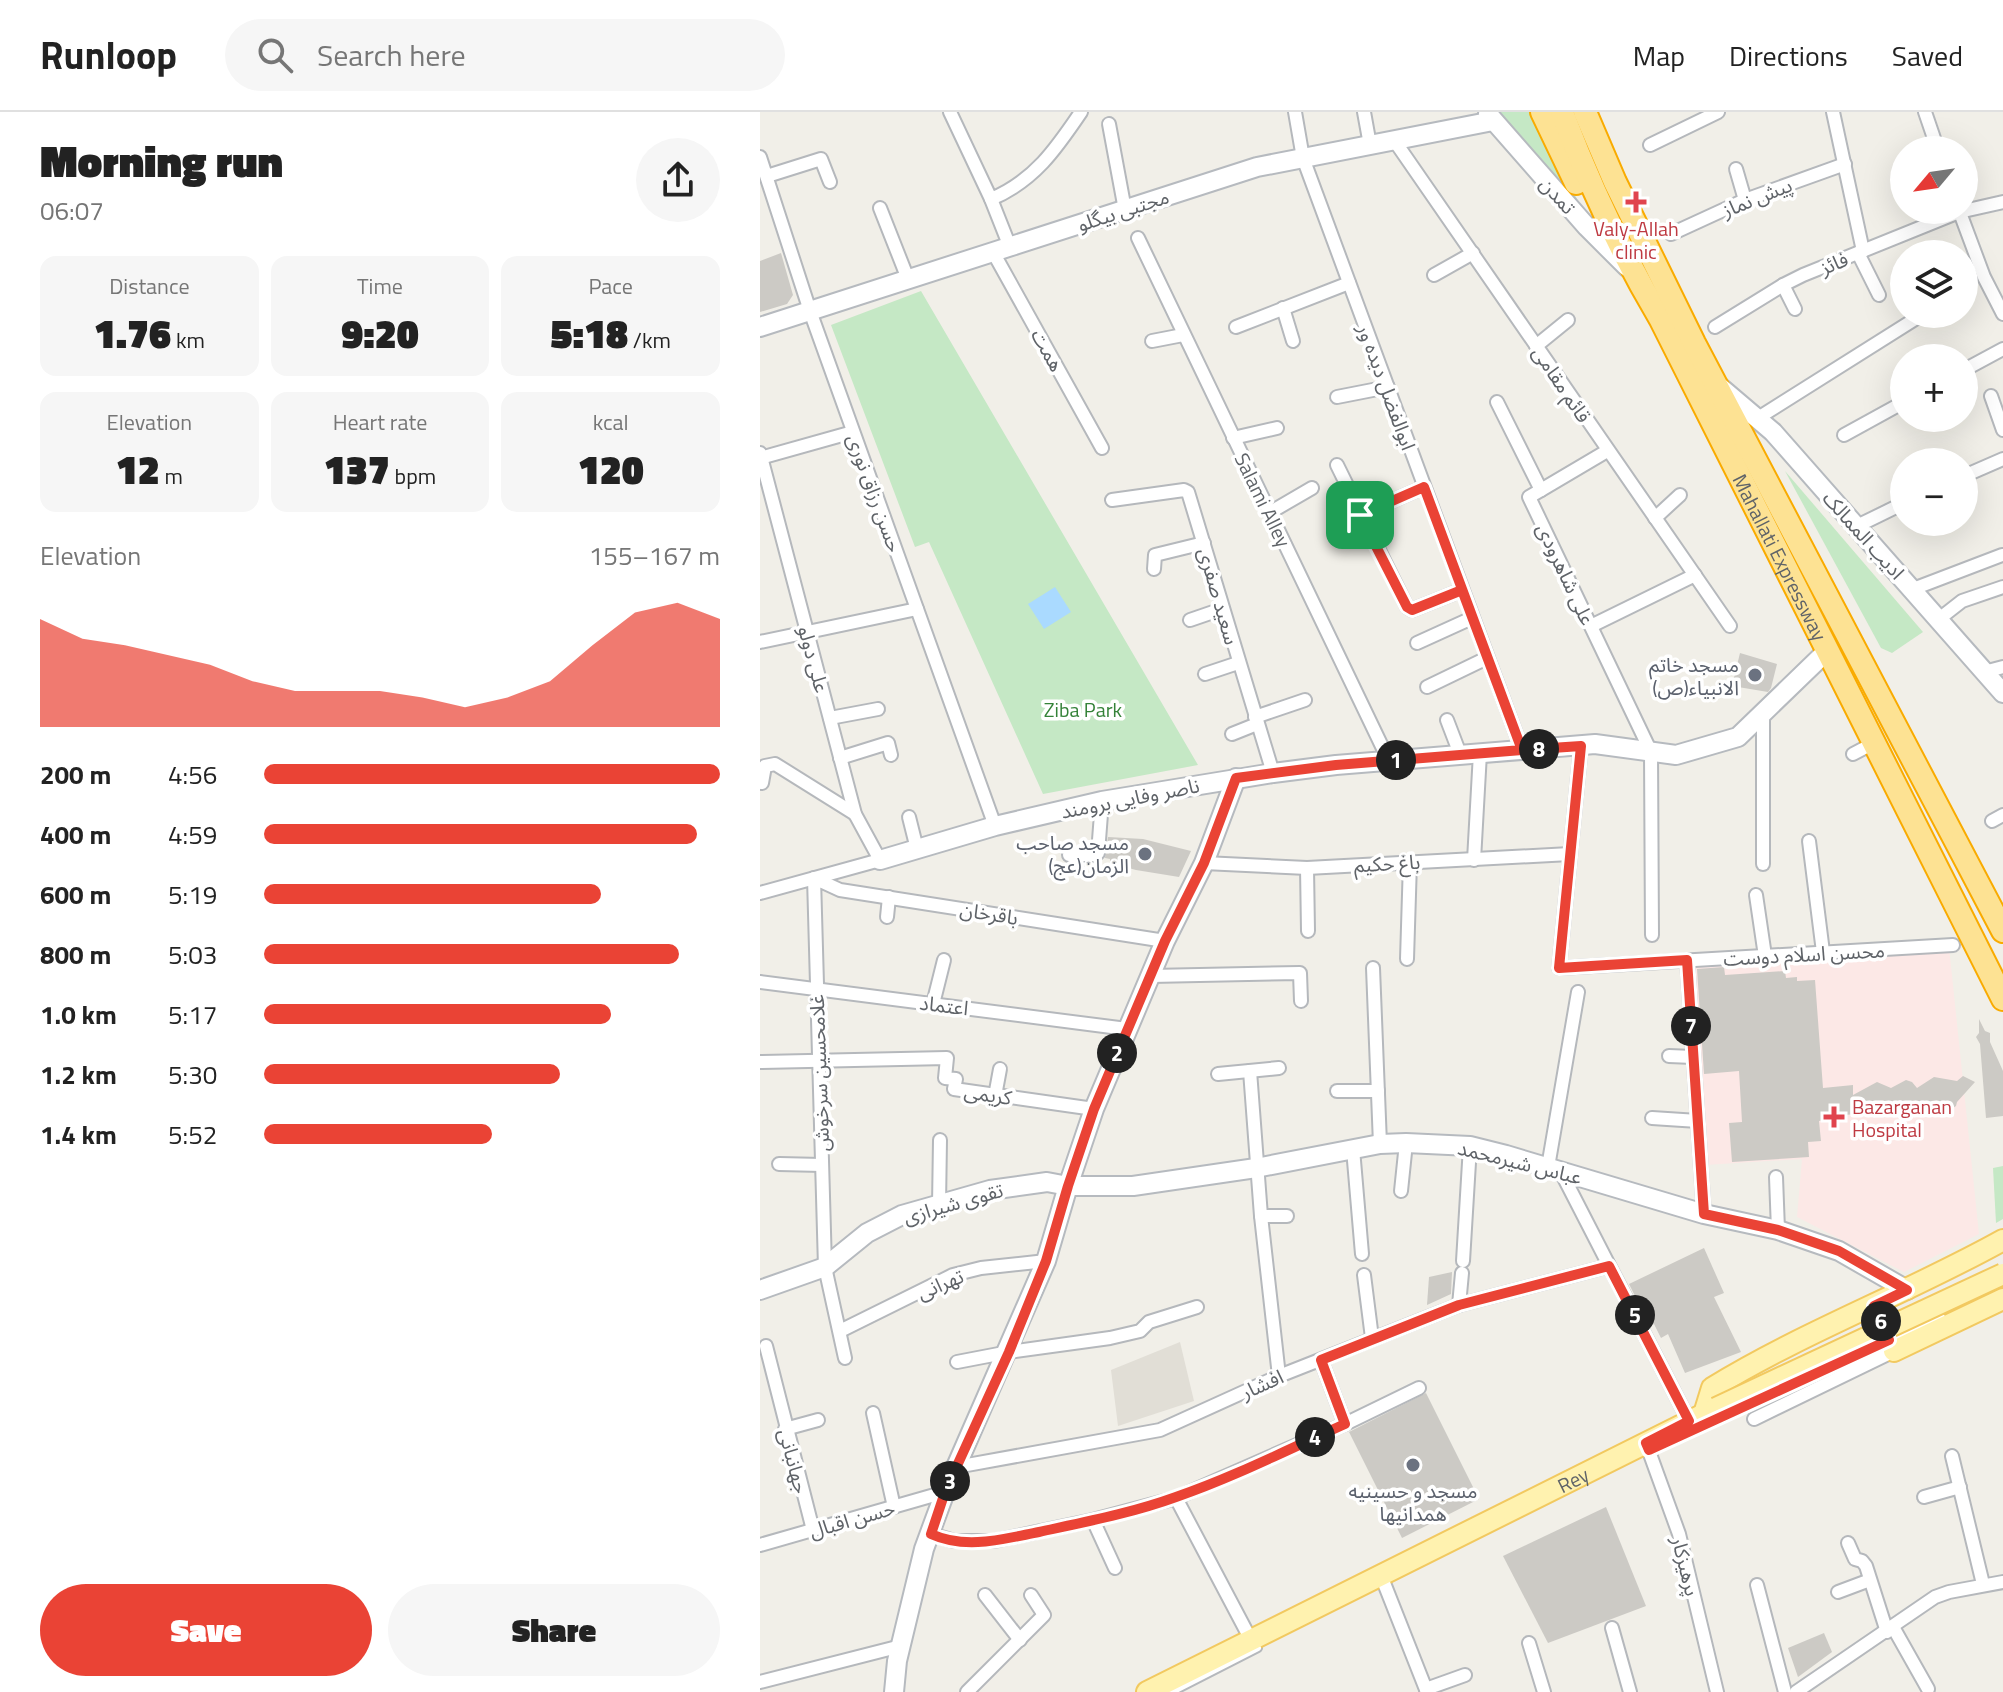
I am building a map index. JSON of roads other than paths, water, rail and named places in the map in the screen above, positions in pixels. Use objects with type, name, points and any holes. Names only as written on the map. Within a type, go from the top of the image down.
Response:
[{"type":"highway","points":[[1542,112],[1588,209],[1634,274]]},
{"type":"highway","name":"Mahallati Expressway","points":[[1562,112],[1717,384],[2003,931]]},
{"type":"highway","name":"Mahallati Expressway","points":[[1585,112],[1605,187],[1634,274],[1661,320],[2003,999]]},
{"type":"highway","points":[[1598,112],[1617,158],[1605,187]]},
{"type":"highway","points":[[1949,894],[1970,901],[1975,896],[1977,880]]},
{"type":"main road","points":[[1700,1419],[1712,1388],[1743,1369],[2003,1240]]},
{"type":"main road","name":"Rey","points":[[1147,1692],[1261,1640],[1653,1446],[1700,1419],[2003,1274]]},
{"type":"main road","points":[[1892,1346],[2003,1299]]},
{"type":"street","name":"همت","points":[[950,112],[991,199],[1002,249],[1102,448]]},
{"type":"street","points":[[991,199],[1009,192],[1031,177],[1081,112]]},
{"type":"street","name":"ابوالفضل دیده ور","points":[[1295,112],[1303,158],[1522,750]]},
{"type":"street","points":[[1364,112],[1370,145]]},
{"type":"street","points":[[1650,145],[1718,112]]},
{"type":"street","points":[[1833,112],[1860,252],[1879,295]]},
{"type":"street","points":[[1925,112],[1933,136]]},
{"type":"street","name":"مجتبی بیگلو","points":[[760,327],[1257,167],[1394,140],[1490,116]]},
{"type":"street","name":"تمدن","points":[[1490,116],[1577,216],[1634,274]]},
{"type":"street","points":[[1109,124],[1125,210]]},
{"type":"street","name":"قائم مقامی","points":[[1394,140],[1730,626]]},
{"type":"street","name":"حسن رزاق نوری","points":[[760,157],[810,311],[995,826]]},
{"type":"street","points":[[767,176],[821,159],[830,182]]},
{"type":"street","name":"پیش نماز","points":[[1671,234],[1745,200],[1845,164]]},
{"type":"street","points":[[1736,169],[1745,200]]},
{"type":"street","name":"فائز","points":[[1978,207],[2003,202]]},
{"type":"street","points":[[880,208],[908,279]]},
{"type":"street","name":"فائز","points":[[1715,327],[1783,285],[1928,224]]},
{"type":"street","points":[[1964,224],[1984,277],[2003,314]]},
{"type":"street","name":"Salami Alley","points":[[1138,238],[1389,761]]},
{"type":"street","points":[[1434,275],[1473,253]]},
{"type":"street","points":[[1236,327],[1349,283]]},
{"type":"street","points":[[1783,285],[1795,309]]},
{"type":"street","points":[[1283,308],[1293,341]]},
{"type":"street","points":[[1536,346],[1568,320]]},
{"type":"street","points":[[1758,418],[1901,328]]},
{"type":"street","points":[[1152,341],[1183,335]]},
{"type":"street","points":[[1978,362],[2003,349]]},
{"type":"street","name":"ادیب الممالک","points":[[1717,384],[1758,418],[1800,461],[1939,619],[1994,669],[2003,693]]},
{"type":"street","points":[[1337,397],[1388,387]]},
{"type":"street","points":[[1991,396],[2003,430]]},
{"type":"street","name":"علی شاهرودی","points":[[1497,402],[1541,490],[1529,497],[1651,752]]},
{"type":"street","points":[[1844,435],[1890,410]]},
{"type":"street","points":[[1233,438],[1277,428]]},
{"type":"street","points":[[760,456],[853,432]]},
{"type":"street","points":[[1541,490],[1607,451]]},
{"type":"street","name":"علی دولو","points":[[760,456],[855,814],[880,860]]},
{"type":"street","points":[[1978,470],[2003,459]]},
{"type":"street","points":[[1337,465],[1407,607],[1412,610],[1462,590]]},
{"type":"street","points":[[1360,515],[1424,487]]},
{"type":"street","points":[[1269,513],[1312,488]]},
{"type":"street","name":"سعید صفری","points":[[1112,500],[1184,490],[1188,492],[1273,773]]},
{"type":"street","points":[[1655,518],[1680,495]]},
{"type":"street","points":[[1855,527],[1890,510]]},
{"type":"street","points":[[1154,569],[1155,555],[1204,543]]},
{"type":"street","points":[[1913,589],[2002,555]]},
{"type":"street","points":[[1591,626],[1695,575]]},
{"type":"street","points":[[1939,619],[1962,601],[2003,587]]},
{"type":"street","points":[[760,642],[917,609]]},
{"type":"street","points":[[1190,620],[1222,609]]},
{"type":"street","points":[[1417,643],[1472,618]]},
{"type":"street","name":"ناصر وفایی برومند","points":[[880,860],[995,826],[1102,801],[1273,773],[1595,744],[1676,755],[1738,737],[1827,651]]},
{"type":"street","points":[[1427,687],[1487,658]]},
{"type":"street","points":[[1205,674],[1238,663]]},
{"type":"street","points":[[1232,734],[1256,720],[1305,700]]},
{"type":"street","points":[[830,718],[878,709]]},
{"type":"street","points":[[1763,712],[1763,864]]},
{"type":"street","points":[[1447,720],[1460,754]]},
{"type":"street","points":[[840,758],[888,743],[891,755]]},
{"type":"street","points":[[1853,754],[1874,743]]},
{"type":"street","points":[[1570,854],[1581,746]]},
{"type":"street","points":[[1651,752],[1652,935]]},
{"type":"street","points":[[1474,860],[1480,753]]},
{"type":"street","points":[[762,783],[765,766],[775,764],[855,814]]},
{"type":"street","points":[[894,1692],[901,1646],[924,1549],[945,1492],[1009,1352],[1046,1261],[1094,1109],[1165,941],[1204,863],[1236,778]]},
{"type":"street","points":[[1069,855],[1098,853],[1102,801]]},
{"type":"street","points":[[909,817],[917,849]]},
{"type":"street","points":[[1809,841],[1823,952]]},
{"type":"street","name":"باغ حکیم","points":[[1204,863],[1307,868],[1570,854]]},
{"type":"street","name":"محسن اسلام دوست","points":[[1570,854],[1559,968],[1953,945]]},
{"type":"street","points":[[760,893],[880,860]]},
{"type":"street","points":[[1407,959],[1410,862]]},
{"type":"street","points":[[1307,868],[1308,931]]},
{"type":"street","name":"باقرخان","points":[[814,878],[840,890],[1165,941]]},
{"type":"street","name":"غلامحسین سرخوش","points":[[814,878],[825,1267]]},
{"type":"street","points":[[1756,895],[1765,956]]},
{"type":"street","points":[[887,917],[889,897]]},
{"type":"street","points":[[933,1004],[944,960]]},
{"type":"street","points":[[1687,960],[1704,1214]]},
{"type":"street","points":[[1373,968],[1380,1144]]},
{"type":"street","points":[[1151,976],[1300,973],[1301,1001]]},
{"type":"street","name":"اعتماد","points":[[760,982],[1127,1029]]},
{"type":"street","points":[[1578,992],[1554,1169],[1700,1419]]},
{"type":"street","points":[[1669,1056],[1693,1057]]},
{"type":"street","name":"کریمی","points":[[819,1060],[947,1058],[945,1078],[956,1079],[954,1089],[1094,1109]]},
{"type":"street","points":[[760,1062],[819,1060]]},
{"type":"street","points":[[1218,1074],[1279,1068]]},
{"type":"street","points":[[995,1096],[1000,1069]]},
{"type":"street","points":[[1250,1071],[1256,1168],[1279,1376]]},
{"type":"street","points":[[953,1104],[954,1089]]},
{"type":"street","points":[[1337,1091],[1378,1091]]},
{"type":"street","points":[[1652,1118],[1698,1121]]},
{"type":"street","points":[[939,1205],[940,1140]]},
{"type":"street","points":[[1401,1191],[1406,1143]]},
{"type":"street","name":"عباس شیرمحمد","points":[[1068,1186],[1133,1186],[1256,1168],[1380,1144],[1470,1146],[1704,1214],[1778,1230],[1839,1251],[1907,1290]]},
{"type":"street","points":[[1459,1305],[1470,1146]]},
{"type":"street","points":[[1353,1149],[1362,1254]]},
{"type":"street","points":[[779,1164],[822,1165]]},
{"type":"street","points":[[1776,1177],[1778,1230]]},
{"type":"street","name":"تقوی شیرازی","points":[[760,1290],[825,1267],[867,1233],[902,1215],[1022,1184],[1047,1182],[1068,1186]]},
{"type":"street","points":[[1261,1216],[1287,1216]]},
{"type":"street","name":"تهرانی","points":[[840,1331],[953,1275],[981,1268],[1046,1261]]},
{"type":"street","name":"افشار","points":[[956,1467],[1160,1430],[1279,1376],[1459,1305],[1609,1266]]},
{"type":"street","points":[[825,1267],[845,1358]]},
{"type":"street","points":[[1364,1275],[1372,1338]]},
{"type":"street","points":[[957,1362],[1110,1338],[1140,1331],[1149,1322],[1197,1307]]},
{"type":"street","name":"جهانبانی","points":[[766,1346],[813,1530]]},
{"type":"street","points":[[1754,1419],[1892,1346]]},
{"type":"street","points":[[1321,1360],[1345,1424]]},
{"type":"street","points":[[931,1534],[944,1540],[975,1543],[1093,1520],[1176,1498],[1419,1388]]},
{"type":"street","points":[[873,1413],[894,1507]]},
{"type":"street","points":[[785,1429],[818,1420]]},
{"type":"street","name":"پرهیزکار","points":[[1653,1446],[1679,1534],[1717,1692]]},
{"type":"street","points":[[1952,1456],[1983,1584]]},
{"type":"street","points":[[1924,1497],[1960,1487]]},
{"type":"street","name":"حسن اقبال","points":[[760,1545],[945,1492]]},
{"type":"street","points":[[1176,1498],[1261,1640]]},
{"type":"street","points":[[1093,1520],[1115,1568]]},
{"type":"street","points":[[1848,1543],[1855,1559],[1864,1564],[1890,1629],[1928,1689]]},
{"type":"street","points":[[1838,1592],[1870,1580]]},
{"type":"street","points":[[1796,1692],[1935,1597],[2003,1582]]},
{"type":"street","points":[[1384,1583],[1426,1690],[1465,1675]]},
{"type":"street","points":[[1757,1585],[1785,1692]]},
{"type":"street","points":[[985,1595],[1020,1640]]},
{"type":"street","points":[[967,1692],[1044,1615],[1031,1595]]},
{"type":"street","points":[[1612,1628],[1630,1692]]},
{"type":"street","points":[[1529,1643],[1544,1692]]},
{"type":"street","points":[[760,1682],[901,1646]]},
{"type":"lane","points":[[1960,1310],[2003,1292]]},
{"type":"lane","points":[[1874,1306],[1892,1346]]},
{"type":"lane","points":[[1700,1419],[1892,1346],[1946,1316]]},
{"type":"lane","points":[[1341,1605],[1653,1446]]},
{"type":"lane","points":[[1172,1692],[1261,1640]]},
{"type":"water","points":[[1055,587],[1071,612],[1044,629],[1028,604]]},
{"type":"place","name":"Valy-Allah clinic","points":[[1636,202]]},
{"type":"place","name":"مسجد خاتم الانبیاء(ص)","points":[[1755,675]]},
{"type":"place","name":"مسجد صاحب الزمان(عج)","points":[[1145,854]]},
{"type":"place","name":"Bazarganan Hospital","points":[[1834,1117]]},
{"type":"place","name":"مسجد و حسینیه همدانیها","points":[[1413,1465]]},
{"type":"park label","name":"Ziba Park","points":[[1083,709]]}]
